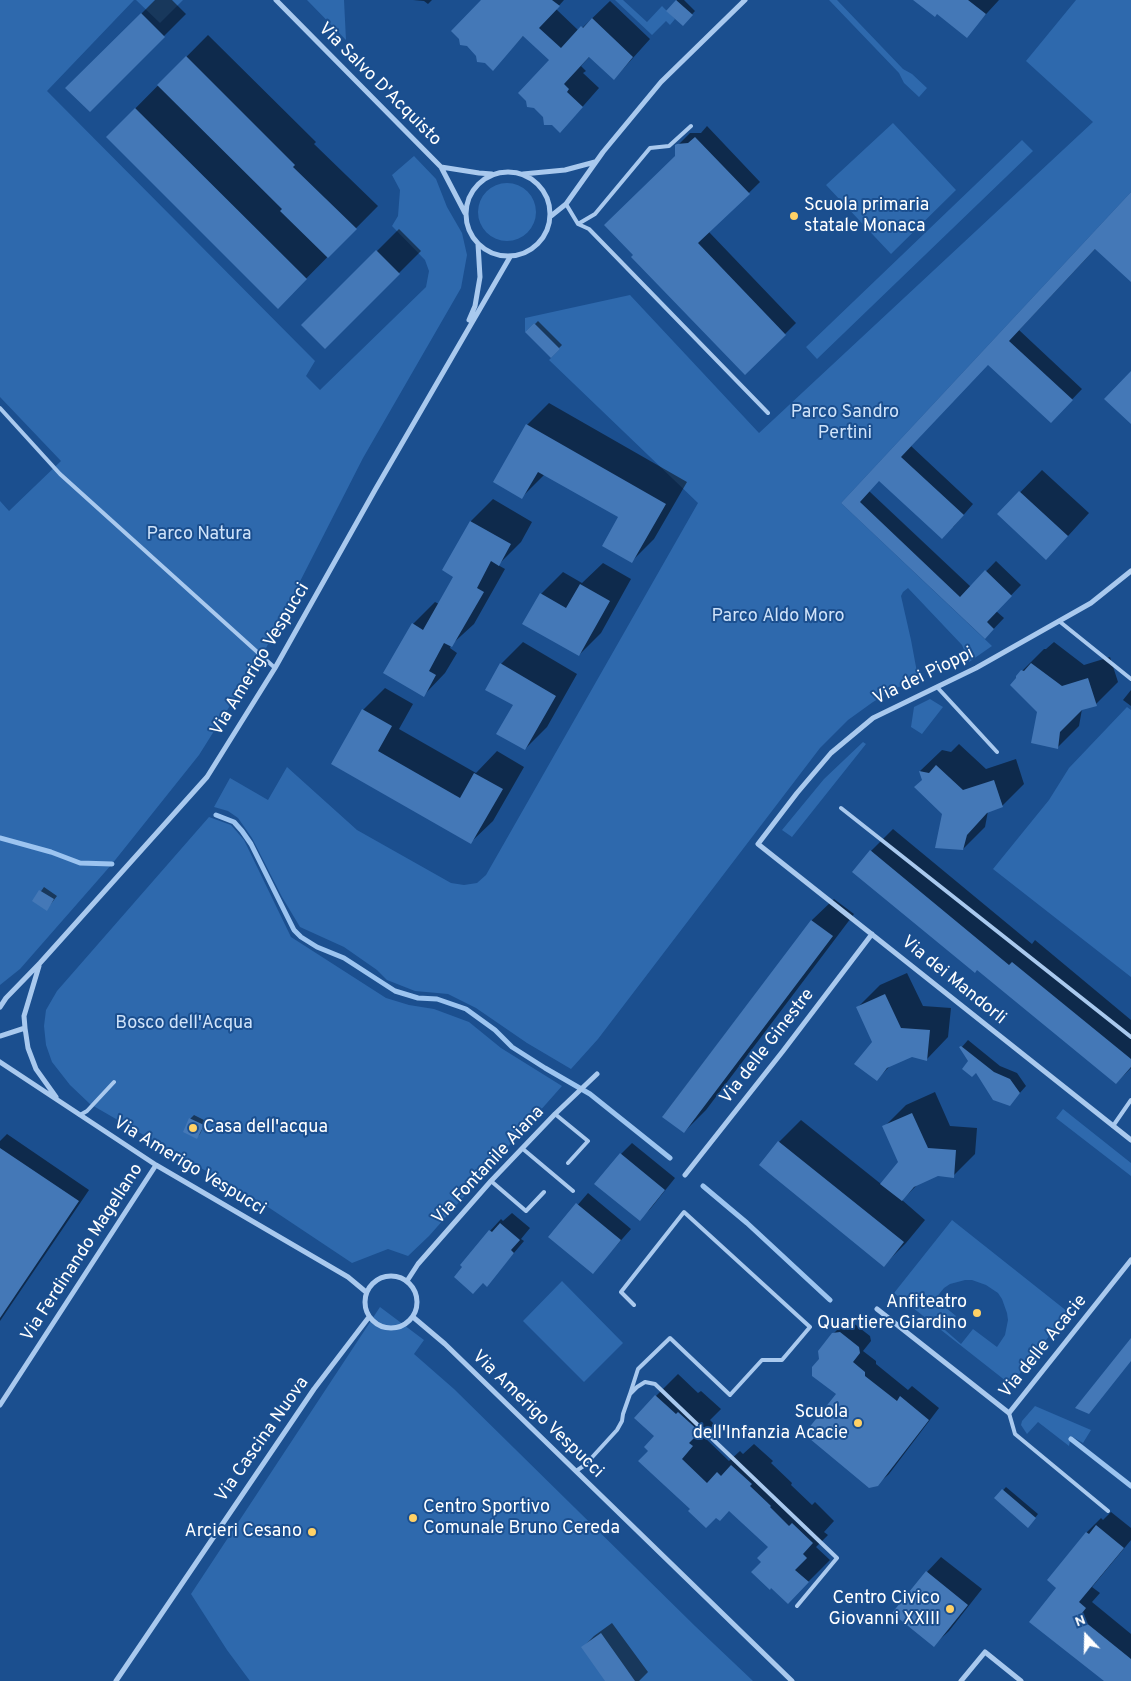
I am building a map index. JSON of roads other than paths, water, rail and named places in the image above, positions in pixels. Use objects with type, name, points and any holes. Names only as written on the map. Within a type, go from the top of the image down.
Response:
[{"type":"street","name":"Via Salvo D'Acquisto","points":[[276,0],[441,167],[465,213]]},
{"type":"street","points":[[551,216],[566,204],[595,162],[661,82],[745,0]]},
{"type":"street","points":[[465,213],[469,198],[478,184],[491,175],[506,172],[523,174],[565,170],[595,162]]},
{"type":"street","points":[[441,167],[496,174]]},
{"type":"street","points":[[478,244],[493,254],[510,257],[525,253],[538,244],[547,231],[551,216],[544,190],[534,180],[523,174]]},
{"type":"street","name":"Via Amerigo Vespucci","points":[[461,339],[475,306],[480,277],[478,244],[471,235],[465,213]]},
{"type":"street","name":"Via Amerigo Vespucci","points":[[0,1007],[3,999],[40,963],[207,777],[275,668],[461,339],[510,257]]},
{"type":"street","name":"Via dei Pioppi","points":[[758,844],[831,753],[873,718],[976,668],[1091,604],[1131,571]]},
{"type":"street","name":"Via dei Mandorli","points":[[758,844],[1131,1140]]},
{"type":"street","name":"Via delle Ginestre","points":[[685,1175],[872,934]]},
{"type":"street","points":[[40,963],[24,1016],[25,1028],[28,1048],[36,1068],[58,1100]]},
{"type":"street","points":[[0,1036],[25,1028]]},
{"type":"street","name":"Via Amerigo Vespucci","points":[[0,1062],[156,1165],[348,1277],[366,1292]]},
{"type":"street","name":"Via Fontanile Aiana","points":[[407,1280],[418,1264],[491,1181],[555,1114],[597,1074]]},
{"type":"street","name":"Via Ferdinando Magellano","points":[[0,1405],[156,1165]]},
{"type":"street","name":"Via delle Acacie","points":[[877,1309],[1009,1413],[1131,1260]]},
{"type":"street","points":[[392,1275],[407,1280],[416,1293],[418,1302],[413,1317],[399,1327],[382,1327],[374,1323],[365,1309],[364,1300],[366,1292],[371,1285],[384,1276],[392,1275]]},
{"type":"street","name":"Via Cascina Nuova","points":[[116,1681],[314,1389],[369,1317]]},
{"type":"street","name":"Via Amerigo Vespucci","points":[[413,1317],[444,1344],[792,1681]]},
{"type":"street","points":[[961,1681],[986,1652],[1021,1681]]},
{"type":"lane","points":[[578,224],[595,214],[650,148],[669,146],[691,126]]},
{"type":"lane","points":[[566,204],[578,224],[589,229],[768,413]]},
{"type":"lane","points":[[0,408],[60,474],[275,668]]},
{"type":"lane","points":[[1059,622],[1131,679]]},
{"type":"lane","points":[[937,687],[997,752]]},
{"type":"lane","points":[[841,808],[1131,1037]]},
{"type":"lane","points":[[80,1115],[87,1111],[114,1082]]},
{"type":"lane","points":[[1113,1126],[1131,1100]]},
{"type":"lane","points":[[555,1114],[588,1142],[568,1163]]},
{"type":"lane","points":[[522,1148],[573,1190]]},
{"type":"lane","points":[[491,1181],[526,1211],[544,1192]]},
{"type":"lane","points":[[576,1471],[585,1465],[617,1430],[622,1422],[638,1369],[670,1338],[730,1395],[762,1360],[782,1360],[810,1327],[684,1212],[621,1292],[634,1305]]},
{"type":"lane","points":[[630,1394],[636,1386],[645,1382],[655,1384],[837,1558],[797,1606]]},
{"type":"lane","points":[[1009,1413],[1015,1434],[1108,1511]]},
{"type":"waterway","points":[[216,815],[234,822],[242,831],[251,844],[294,930],[301,937],[317,947],[344,958],[395,991],[418,998],[437,999],[466,1009],[495,1030],[512,1047],[590,1094],[670,1158]]},
{"type":"waterway","points":[[0,838],[51,852],[80,863],[112,864]]},
{"type":"waterway","points":[[703,1186],[747,1223],[830,1300]]},
{"type":"waterway","points":[[1071,1439],[1131,1486]]},
{"type":"place","name":"Scuola primaria statale Monaca","points":[[794,216]]},
{"type":"place","name":"Casa dell'acqua","points":[[193,1128]]},
{"type":"place","name":"Anfiteatro Quartiere Giardino","points":[[977,1313]]},
{"type":"place","name":"Scuola dell'Infanzia Acacie","points":[[858,1423]]},
{"type":"place","name":"Centro Sportivo Comunale Bruno Cereda","points":[[413,1518]]},
{"type":"place","name":"Arcieri Cesano","points":[[312,1532]]},
{"type":"place","name":"Centro Civico Giovanni XXIII","points":[[950,1609]]},
{"type":"park label","name":"Parco Sandro Pertini","points":[[845,423]]},
{"type":"park label","name":"Parco Natura","points":[[199,535]]},
{"type":"park label","name":"Parco Aldo Moro","points":[[778,617]]},
{"type":"park label","name":"Bosco dell'Acqua","points":[[184,1024]]}]
